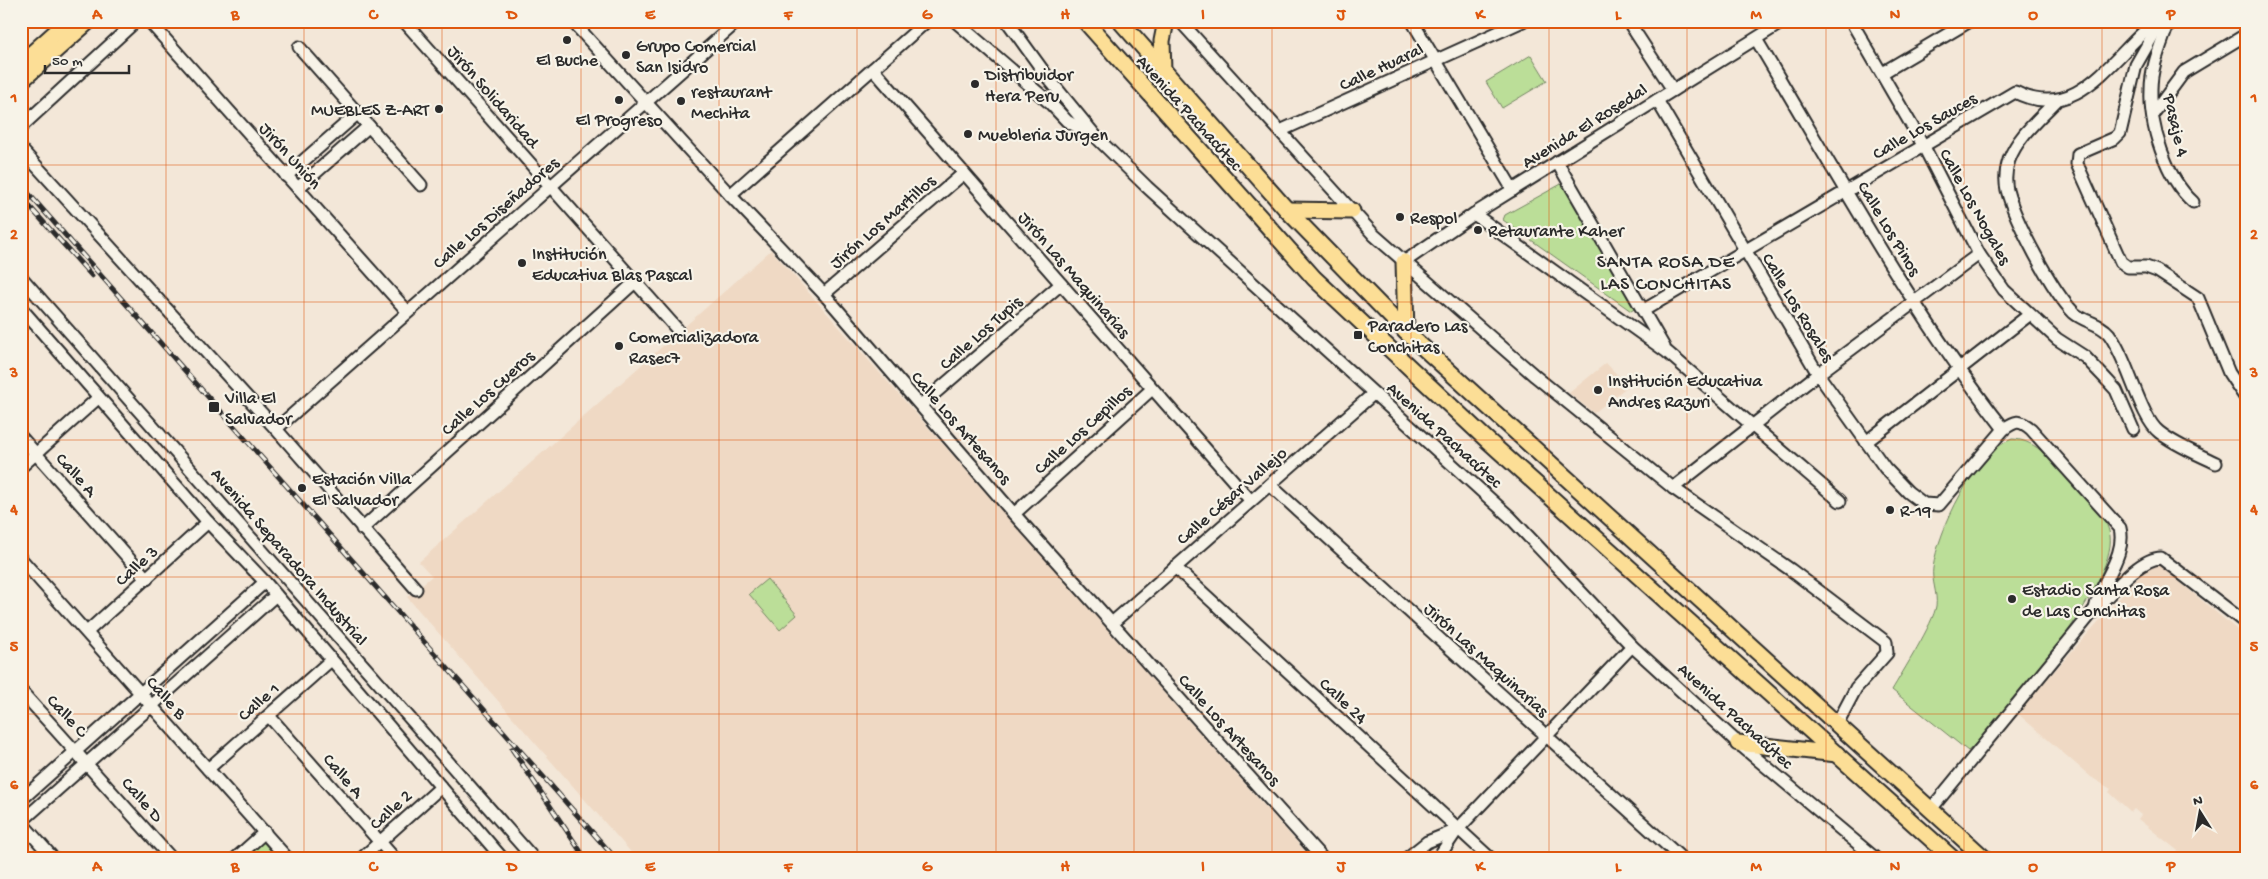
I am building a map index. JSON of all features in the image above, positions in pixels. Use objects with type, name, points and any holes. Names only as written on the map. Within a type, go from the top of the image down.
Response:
[{"type":"main road","points":[[21,63],[68,21]]},
{"type":"main road","points":[[21,81],[89,21]]},
{"type":"main road","name":"Avenida Pachacútec","points":[[1085,21],[1178,128],[1314,278],[1548,495],[1952,858]]},
{"type":"main road","name":"Avenida Pachacútec","points":[[1120,21],[1287,210],[1406,332],[1984,858]]},
{"type":"main road","points":[[1163,71],[1162,40],[1166,21]]},
{"type":"main road","points":[[1178,128],[1198,110]]},
{"type":"main road","points":[[1287,210],[1352,211]]},
{"type":"main road","points":[[1404,262],[1406,332]]},
{"type":"main road","points":[[1548,495],[1565,477]]},
{"type":"main road","points":[[1738,743],[1837,754]]},
{"type":"street","points":[[21,127],[136,21]]},
{"type":"street","name":"Jirón Unión","points":[[149,21],[408,312]]},
{"type":"street","name":"Jirón Solidaridad","points":[[404,21],[677,329]]},
{"type":"street","name":"Calle Los Artesanos","points":[[572,21],[730,195],[824,294],[1014,514],[1322,858]]},
{"type":"street","name":"Calle Los Diseñadores","points":[[276,429],[738,21]]},
{"type":"street","points":[[730,195],[927,21]]},
{"type":"street","points":[[955,21],[1050,103],[1067,121],[1098,139]]},
{"type":"street","name":"Avenida Pachacútec","points":[[1007,21],[1049,79],[1098,139],[1147,187],[1510,517],[1632,646],[1860,853],[1875,858]]},
{"type":"street","points":[[1180,21],[1374,235],[1404,262],[1535,376],[1673,488],[1791,570],[1886,642],[1887,653],[1856,688],[1837,724]]},
{"type":"street","points":[[1412,21],[1513,190]]},
{"type":"street","name":"Calle Huaral","points":[[1280,131],[1523,21]]},
{"type":"street","points":[[1628,21],[1672,90]]},
{"type":"street","name":"Avenida El Rosedal","points":[[1404,262],[1474,214],[1784,21]]},
{"type":"street","name":"Calle Los Nogales","points":[[1851,21],[1923,145],[1979,254],[2004,290],[2029,315],[2057,340],[2085,357],[2116,390],[2133,429]]},
{"type":"street","points":[[1882,73],[1970,21]]},
{"type":"street","points":[[2156,21],[2098,78],[2068,97],[2056,101],[2022,136],[2008,162],[2007,190],[2049,280],[2064,302],[2076,315],[2095,322],[2108,333],[2125,362],[2148,418],[2159,432],[2216,464]]},
{"type":"street","points":[[2161,21],[2136,64],[2120,133],[2115,138],[2078,154],[2077,164],[2121,262],[2128,267],[2146,267],[2157,271],[2198,298],[2229,373],[2247,400]]},
{"type":"street","name":"Pasaje 4","points":[[2169,21],[2153,72],[2151,88],[2153,114],[2162,152],[2173,177],[2183,193],[2193,202]]},
{"type":"street","points":[[2153,114],[2184,72],[2247,34]]},
{"type":"street","name":"Calle Los Pinos","points":[[1756,39],[1914,303],[1959,372],[2004,429]]},
{"type":"street","points":[[299,47],[421,185]]},
{"type":"street","name":"Jirón Las Maquinarias","points":[[873,69],[1251,501]]},
{"type":"street","name":"Calle Los Sauces","points":[[1644,310],[2015,92],[2041,101],[2056,101]]},
{"type":"street","name":"Calle Los Rosales","points":[[1656,100],[1818,374],[1885,468],[1908,492],[1924,504],[1940,505],[2004,429]]},
{"type":"street","points":[[286,176],[358,113]]},
{"type":"street","points":[[298,188],[369,126]]},
{"type":"street","points":[[21,148],[276,429],[416,589]]},
{"type":"street","points":[[1557,162],[1644,310],[1666,352]]},
{"type":"street","name":"Jirón Los Martillos","points":[[824,294],[964,173]]},
{"type":"street","points":[[1474,214],[1666,352],[1840,501]]},
{"type":"street","points":[[1673,488],[1818,374],[1979,254]]},
{"type":"street","name":"Avenida Separadora Industrial","points":[[21,277],[533,858]]},
{"type":"street","name":"Calle Los Cueros","points":[[362,529],[634,282]]},
{"type":"street","name":"Calle Los Tupis","points":[[921,406],[1061,284]]},
{"type":"street","name":"Avenida Separadora Industrial","points":[[21,308],[208,522],[265,582],[502,858]]},
{"type":"street","points":[[1866,442],[1959,372],[2029,315]]},
{"type":"street","name":"Calle Los Cepillos","points":[[1014,514],[1152,389]]},
{"type":"street","name":"Calle César Vallejo","points":[[1112,623],[1373,394]]},
{"type":"street","points":[[21,467],[98,398]]},
{"type":"street","points":[[2004,429],[2015,421],[2023,422],[2120,528],[2122,536],[2118,553],[2098,594],[2095,609]]},
{"type":"street","name":"Calle A","points":[[21,437],[147,579]]},
{"type":"street","name":"Jirón Las Maquinarias","points":[[1270,485],[1681,858]]},
{"type":"street","name":"Calle 3","points":[[87,632],[208,522]]},
{"type":"street","points":[[1931,809],[2095,609],[2141,565],[2152,558],[2161,558],[2247,624]]},
{"type":"street","name":"Calle B","points":[[21,559],[287,858]]},
{"type":"street","name":"Calle 24","points":[[1175,568],[1457,830],[1490,858]]},
{"type":"street","points":[[21,577],[30,569]]},
{"type":"street","points":[[21,800],[265,582]]},
{"type":"street","points":[[53,858],[21,822],[276,595]]},
{"type":"street","points":[[1438,858],[1457,830],[1632,646]]},
{"type":"street","name":"Calle 1","points":[[208,768],[332,660]]},
{"type":"street","name":"Calle C","points":[[21,691],[88,763]]},
{"type":"street","name":"Calle A","points":[[268,716],[394,858]]},
{"type":"street","name":"Calle D","points":[[88,763],[171,858]]},
{"type":"street","name":"Calle 2","points":[[362,858],[441,787]]},
{"type":"street","points":[[1407,858],[1426,842],[1457,830]]},
{"type":"street","points":[[236,858],[265,832]]},
{"type":"shaded area","points":[[771,250],[1311,858],[636,858],[407,597],[432,576],[419,562]]},
{"type":"shaded area","name":"Institución Educativa Andres Razuri","points":[[1606,363],[1628,386],[1594,413],[1569,393]]},
{"type":"shaded area","points":[[2158,564],[2247,638],[2247,858],[2187,858],[2138,819],[2141,815],[2134,809],[2131,812],[2109,792],[2111,789],[2091,777],[2017,713],[2149,565]]},
{"type":"green space","points":[[1531,55],[1547,81],[1502,108],[1486,82]]},
{"type":"green space","points":[[1563,183],[1638,307],[1631,311],[1503,220],[1505,215]]},
{"type":"green space","name":"Estadio Santa Rosa de Las Conchitas","points":[[2012,439],[2029,443],[2045,454],[2095,506],[2105,520],[2110,536],[2107,558],[2096,585],[2078,616],[2055,649],[2031,681],[1968,751],[1892,690],[1917,648],[1934,614],[1936,601],[1933,568],[1936,552],[1950,514],[1960,494],[1985,459],[1998,447]]},
{"type":"green space","points":[[767,579],[797,615],[780,630],[749,594]]},
{"type":"green space","points":[[263,842],[277,858],[245,858]]},
{"type":"railway","points":[[21,185],[615,858]]},
{"type":"railway","points":[[21,197],[92,276]]},
{"type":"railway","points":[[512,749],[585,858]]},
{"type":"place","name":"El Buche","points":[[567,40]]},
{"type":"place","name":"Grupo Comercial San Isidro","points":[[626,55]]},
{"type":"place","name":"Distribuidor Hera Peru","points":[[975,84]]},
{"type":"place","name":"El Progreso","points":[[619,100]]},
{"type":"place","name":"restaurant Mechita","points":[[681,101]]},
{"type":"place","name":"MUEBLES Z-ART","points":[[439,109]]},
{"type":"place","name":"Muebleria Jurgen","points":[[968,134]]},
{"type":"place","name":"Respol","points":[[1400,217]]},
{"type":"place","name":"Retaurante Kaher","points":[[1478,230]]},
{"type":"place","name":"Institución Educativa Blas Pascal","points":[[522,263]]},
{"type":"place","name":"Paradero Las Conchitas","points":[[1358,335]]},
{"type":"place","name":"Comercializadora Rasec7","points":[[619,346]]},
{"type":"place","name":"Institución Educativa Andres Razuri","points":[[1598,390]]},
{"type":"place","name":"Villa El Salvador","points":[[214,407]]},
{"type":"place","name":"Estación Villa El Salvador","points":[[302,488]]},
{"type":"place","name":"R-19","points":[[1890,510]]},
{"type":"place","name":"Estadio Santa Rosa de Las Conchitas","points":[[2012,599]]},
{"type":"district","name":"SANTA ROSA DE LAS CONCHITAS","points":[[1666,271]]}]
